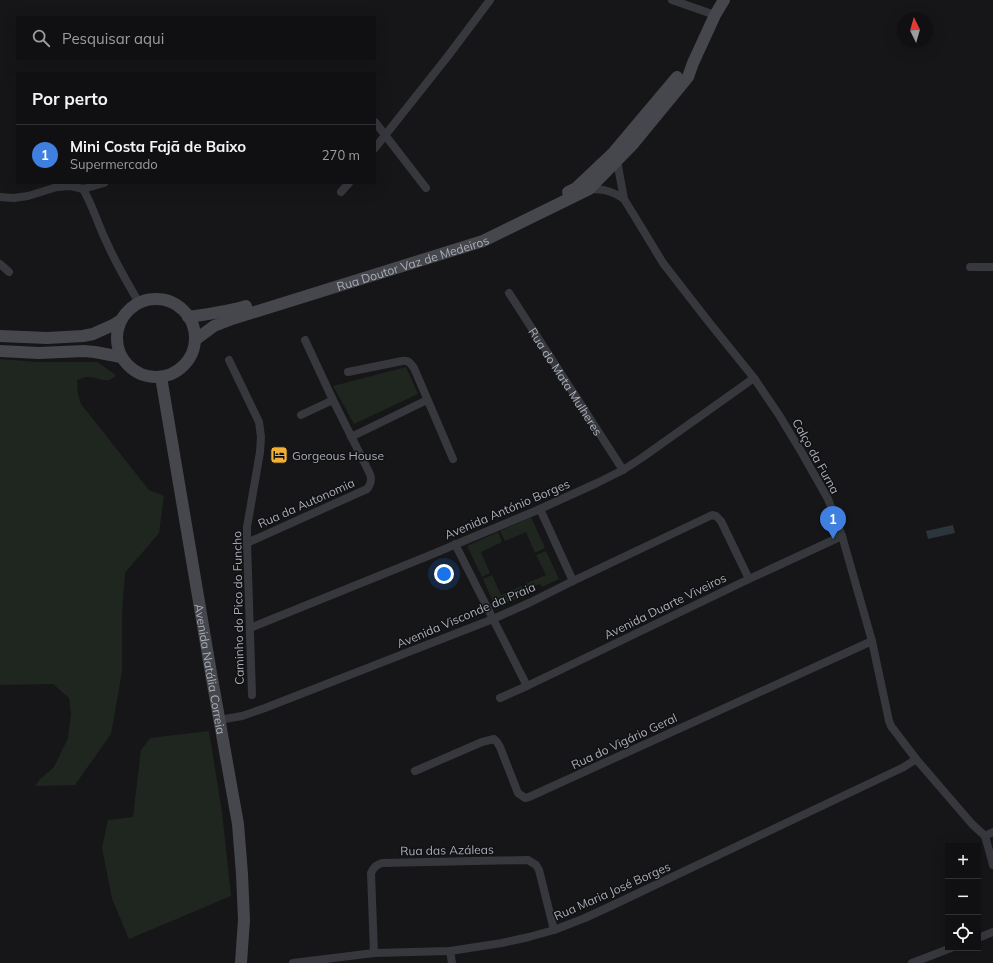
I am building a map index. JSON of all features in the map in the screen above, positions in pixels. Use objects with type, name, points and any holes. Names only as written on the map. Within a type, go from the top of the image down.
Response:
[{"type":"street","points":[[376,147],[490,0]]},
{"type":"street","points":[[672,0],[716,15]]},
{"type":"street","points":[[615,157],[632,144],[688,77],[693,63],[724,0]]},
{"type":"street","points":[[376,123],[426,188]]},
{"type":"street","name":"Rua Doutor Vaz de Medeiros","points":[[195,340],[214,326],[232,319],[482,241],[589,189],[615,157]]},
{"type":"street","name":"Rua Doutor Vaz de Medeiros","points":[[188,317],[231,310],[479,236],[576,188],[615,157]]},
{"type":"street","name":"Calço da Furna","points":[[615,157],[624,199],[663,263],[754,378],[779,415],[828,500],[842,536],[872,641],[889,721],[895,732],[916,759],[972,824],[989,834]]},
{"type":"street","points":[[0,197],[14,198],[28,196],[57,187],[71,186],[83,189],[100,184]]},
{"type":"street","points":[[341,192],[348,184]]},
{"type":"street","points":[[83,189],[89,198],[107,244],[139,303]]},
{"type":"street","points":[[589,189],[609,191],[624,199]]},
{"type":"street","points":[[0,264],[9,272]]},
{"type":"street","points":[[970,267],[993,268]]},
{"type":"street","name":"Rua do Mata Mulheres","points":[[509,293],[623,470]]},
{"type":"street","points":[[0,336],[47,338],[84,336],[93,334],[121,320],[129,310],[139,303],[150,300],[161,300],[171,303],[181,309],[188,317],[193,328],[195,340],[190,357],[185,364],[170,375],[152,377],[142,375],[130,368],[121,357],[117,345],[117,332],[121,320]]},
{"type":"street","points":[[305,340],[351,437],[427,400]]},
{"type":"street","points":[[0,351],[39,353],[84,351],[121,357]]},
{"type":"street","name":"Caminho do Pico do Funcho","points":[[229,360],[259,422],[261,437],[260,452],[247,526],[252,695]]},
{"type":"street","points":[[348,372],[406,360],[410,362],[414,368],[453,459]]},
{"type":"street","name":"Avenida Natália Correia","points":[[161,377],[238,824],[244,920],[241,963]]},
{"type":"street","name":"Avenida António Borges","points":[[250,628],[540,509],[598,483],[623,470],[656,448],[754,378]]},
{"type":"street","points":[[301,415],[333,400]]},
{"type":"street","name":"Rua da Autonomia","points":[[247,543],[367,489],[371,481],[371,476],[351,437]]},
{"type":"street","points":[[540,509],[573,581]]},
{"type":"street","name":"Avenida Visconde da Praia","points":[[219,720],[242,716],[265,708],[493,619],[712,515],[716,516],[721,521],[749,579]]},
{"type":"street","name":"Avenida Duarte Viveiros","points":[[500,698],[842,536]]},
{"type":"street","points":[[455,544],[527,686]]},
{"type":"street","name":"Rua do Vigário Geral","points":[[415,771],[482,742],[494,739],[500,746],[518,792],[525,798],[529,798],[872,641]]},
{"type":"street","name":"Rua Maria José Borges","points":[[294,963],[374,953],[450,951],[502,943],[554,930],[586,918],[897,770],[916,759]]},
{"type":"street","points":[[989,834],[993,865]]},
{"type":"street","name":"Rua das Azáleas","points":[[374,953],[371,873],[373,868],[382,863],[528,860],[536,865],[539,870],[554,930]]},
{"type":"street","points":[[981,937],[993,932]]},
{"type":"street","points":[[912,963],[945,950]]},
{"type":"street","points":[[450,951],[452,963]]},
{"type":"shaded area","points":[[0,359],[38,362],[97,362],[116,375],[109,380],[87,377],[77,380],[78,394],[81,404],[149,490],[164,496],[159,533],[125,573],[122,615],[122,672],[111,734],[75,785],[35,786],[40,779],[54,767],[68,738],[71,714],[69,698],[53,684],[0,685]]},
{"type":"shaded area","points":[[406,367],[418,394],[354,424],[333,386]]},
{"type":"shaded area","points":[[531,517],[545,548],[535,553],[526,532],[505,541],[500,531]]},
{"type":"shaded area","points":[[953,525],[955,533],[928,539],[926,531]]},
{"type":"shaded area","points":[[498,532],[502,542],[481,552],[490,573],[482,577],[467,546]]},
{"type":"shaded area","points":[[546,551],[559,579],[542,587],[540,584],[527,589],[525,584],[546,575],[536,555]]},
{"type":"shaded area","points":[[492,575],[501,595],[522,586],[526,594],[496,608],[483,579]]},
{"type":"shaded area","points":[[209,731],[222,812],[231,896],[129,939],[112,899],[102,848],[108,820],[133,817],[141,750],[150,738]]},
{"type":"place","name":"Gorgeous House","points":[[279,455]]},
{"type":"place","name":"Mini Costa Fajã de Baixo","points":[[833,539]]}]
